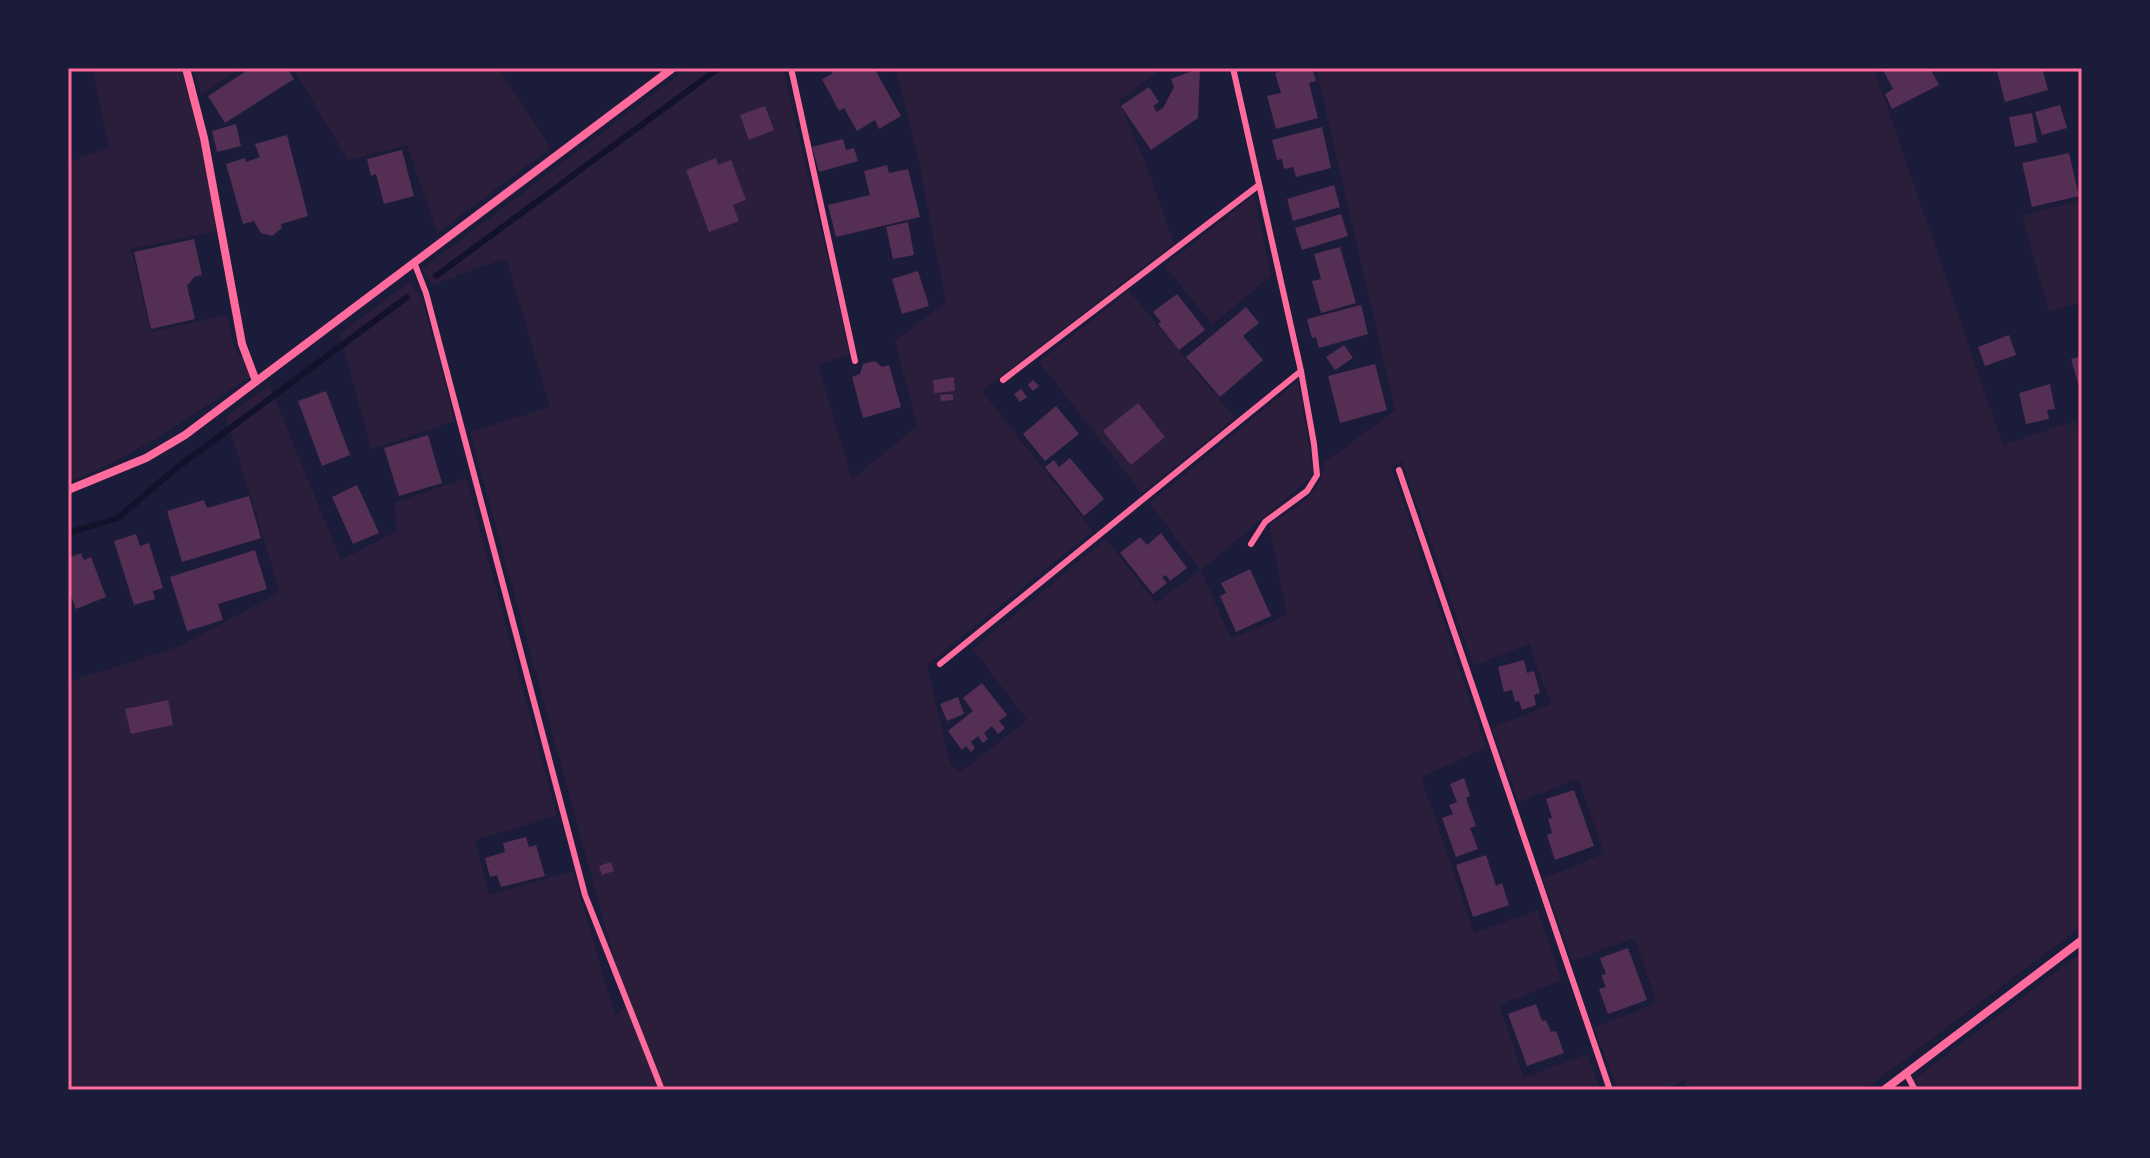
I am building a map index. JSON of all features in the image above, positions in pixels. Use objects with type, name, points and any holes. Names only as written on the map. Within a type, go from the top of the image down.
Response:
[{"type":"street","points":[[186,68],[204,138],[242,344],[256,381]]},
{"type":"street","points":[[68,490],[105,477],[185,435],[673,68]]},
{"type":"street","points":[[1884,1090],[2082,940]]},
{"type":"lane","points":[[791,68],[855,361]]},
{"type":"lane","points":[[1233,68],[1301,371],[1317,475],[1307,491],[1265,522],[1251,544]]},
{"type":"lane","points":[[1003,380],[1259,185]]},
{"type":"lane","points":[[414,262],[430,309],[585,895],[662,1090]]},
{"type":"lane","points":[[940,664],[1301,371]]},
{"type":"lane","points":[[1399,470],[1610,1090]]},
{"type":"lane","points":[[1906,1073],[1915,1090]]},
{"type":"shaded area","points":[[92,68],[182,68],[203,142],[217,231],[131,249],[151,332],[227,315],[235,350],[247,363],[250,377],[139,448],[68,482],[68,162],[109,148]]},
{"type":"shaded area","points":[[194,68],[241,68],[201,94]]},
{"type":"shaded area","points":[[293,68],[499,68],[551,148],[437,233],[407,145],[348,160]]},
{"type":"shaded area","points":[[688,68],[783,68],[850,354],[818,365],[852,479],[917,426],[895,341],[946,302],[917,153],[895,68],[1162,68],[1119,101],[1146,164],[1174,243],[982,391],[1093,531],[927,665],[950,762],[959,773],[1027,720],[973,649],[1106,539],[1156,603],[1200,570],[1150,503],[1298,381],[1313,470],[1309,479],[1201,570],[1231,639],[1287,615],[1269,525],[1312,493],[1322,475],[1324,463],[1395,410],[1316,68],[1874,68],[2003,445],[2075,421],[2082,444],[2082,926],[1864,1090],[1687,1090],[1684,1081],[1662,1090],[1618,1090],[1594,1028],[1657,1003],[1634,938],[1572,961],[1543,879],[1604,853],[1578,779],[1519,802],[1492,728],[1551,704],[1529,644],[1474,666],[1402,461],[1391,466],[1486,748],[1421,777],[1474,933],[1537,910],[1562,980],[1499,1005],[1524,1078],[1587,1054],[1600,1090],[68,1090],[68,682],[180,646],[280,592],[226,417],[269,385],[341,560],[397,531],[394,503],[466,478],[557,816],[475,840],[489,895],[573,871],[615,1015],[627,1006],[470,432],[550,407],[506,258],[432,285],[422,269]]},
{"type":"shaded area","points":[[1254,195],[1271,276],[1212,324],[1165,266]]},
{"type":"shaded area","points":[[2082,199],[2082,302],[2049,312],[2022,216]]},
{"type":"shaded area","points":[[410,282],[422,298],[455,421],[371,449],[340,334]]},
{"type":"shaded area","points":[[1129,291],[1235,418],[1142,493],[1039,362]]},
{"type":"shaded area","points":[[2082,952],[2082,1090],[1900,1090]]},
{"type":"building","points":[[251,68],[287,68],[294,79],[225,123],[208,96]]},
{"type":"building","points":[[830,68],[874,68],[901,116],[879,129],[875,120],[857,131],[844,108],[839,111],[822,79],[832,74]]},
{"type":"building","points":[[1200,68],[1198,118],[1151,150],[1121,106],[1149,87],[1159,102],[1153,106],[1157,112],[1163,108],[1174,87],[1171,79]]},
{"type":"building","points":[[1294,68],[1312,68],[1316,81],[1309,83],[1318,118],[1276,129],[1267,96],[1281,93],[1275,73]]},
{"type":"building","points":[[1882,68],[1930,68],[1939,85],[1892,109],[1885,94],[1893,89]]},
{"type":"building","points":[[2042,68],[2048,90],[2005,102],[1997,71]]},
{"type":"building","points":[[2060,105],[2067,128],[2042,135],[2035,112]]},
{"type":"building","points":[[765,106],[774,130],[749,140],[740,115]]},
{"type":"building","points":[[2032,113],[2037,142],[2015,147],[2009,117]]},
{"type":"building","points":[[236,124],[241,146],[217,152],[212,131]]},
{"type":"building","points":[[1322,127],[1331,168],[1296,177],[1293,167],[1284,169],[1282,159],[1277,160],[1272,140]]},
{"type":"building","points":[[287,135],[308,216],[281,224],[282,228],[272,236],[261,233],[254,221],[243,224],[226,164],[260,157],[255,144]]},
{"type":"building","points":[[843,139],[846,150],[854,148],[858,161],[819,172],[812,147]]},
{"type":"building","points":[[402,150],[414,196],[384,204],[376,174],[371,176],[367,159]]},
{"type":"building","points":[[2069,153],[2079,196],[2032,207],[2022,163]]},
{"type":"building","points":[[716,158],[718,165],[731,160],[746,200],[733,205],[739,221],[709,232],[686,170]]},
{"type":"building","points":[[887,165],[889,173],[908,169],[920,217],[836,237],[828,205],[870,195],[864,171]]},
{"type":"building","points":[[1334,185],[1340,207],[1293,221],[1287,199]]},
{"type":"building","points":[[1341,214],[1348,236],[1302,250],[1295,228]]},
{"type":"building","points":[[908,222],[914,255],[893,259],[886,227]]},
{"type":"building","points":[[194,239],[202,275],[194,277],[187,286],[195,319],[151,329],[134,252]]},
{"type":"building","points":[[1340,247],[1356,303],[1321,313],[1312,281],[1321,279],[1314,254]]},
{"type":"building","points":[[918,271],[929,306],[902,314],[892,279]]},
{"type":"building","points":[[1177,294],[1205,330],[1179,350],[1158,324],[1161,322],[1153,312]]},
{"type":"building","points":[[1361,305],[1368,334],[1319,348],[1316,337],[1312,338],[1307,319]]},
{"type":"building","points":[[1246,307],[1259,323],[1243,336],[1263,360],[1220,397],[1186,357]]},
{"type":"building","points":[[2009,335],[2016,355],[1985,366],[1978,347]]},
{"type":"building","points":[[1344,345],[1353,358],[1335,370],[1326,357]]},
{"type":"building","points":[[2082,356],[2082,393],[2081,393],[2071,359]]},
{"type":"building","points":[[875,361],[882,367],[889,365],[901,407],[863,418],[852,377],[860,374],[863,364]]},
{"type":"building","points":[[1375,364],[1387,410],[1340,423],[1328,376]]},
{"type":"building","points":[[954,377],[955,391],[934,393],[933,380]]},
{"type":"building","points":[[1033,380],[1039,386],[1033,391],[1028,385]]},
{"type":"building","points":[[2050,384],[2055,409],[2047,410],[2049,419],[2026,424],[2019,393]]},
{"type":"building","points":[[1021,389],[1027,397],[1020,402],[1014,394]]},
{"type":"building","points":[[326,391],[350,455],[322,466],[298,401]]},
{"type":"building","points":[[953,394],[953,400],[941,401],[940,395]]},
{"type":"building","points":[[1138,403],[1165,437],[1131,465],[1103,431]]},
{"type":"building","points":[[1056,406],[1079,434],[1045,461],[1023,434]]},
{"type":"building","points":[[428,435],[442,483],[399,496],[384,448]]},
{"type":"building","points":[[1070,458],[1104,499],[1084,516],[1045,467],[1054,460],[1059,467]]},
{"type":"building","points":[[357,485],[379,533],[353,544],[332,497]]},
{"type":"building","points":[[249,496],[261,538],[182,562],[167,511],[204,500],[207,508]]},
{"type":"building","points":[[1161,533],[1187,568],[1170,581],[1166,575],[1162,577],[1167,583],[1153,594],[1120,553],[1140,537],[1147,545]]},
{"type":"building","points":[[136,534],[140,546],[149,543],[163,588],[153,591],[155,599],[134,605],[114,541]]},
{"type":"building","points":[[255,550],[267,589],[218,604],[223,620],[187,631],[170,577]]},
{"type":"building","points":[[81,553],[84,560],[91,557],[106,597],[76,609],[68,588],[68,558]]},
{"type":"building","points":[[1250,569],[1271,616],[1236,632],[1220,596],[1226,593],[1221,583]]},
{"type":"building","points":[[1524,660],[1527,673],[1534,671],[1540,693],[1534,695],[1536,705],[1522,710],[1519,701],[1515,702],[1512,690],[1504,692],[1498,667]]},
{"type":"building","points":[[982,683],[1007,715],[999,721],[1005,728],[998,734],[992,726],[984,733],[988,739],[983,743],[978,736],[971,742],[975,748],[971,752],[966,746],[962,750],[948,731],[973,711],[963,698]]},
{"type":"building","points":[[958,697],[964,714],[947,721],[940,704]]},
{"type":"building","points":[[168,700],[173,725],[131,734],[125,709]]},
{"type":"building","points":[[1464,778],[1470,796],[1466,798],[1476,826],[1470,828],[1478,849],[1456,857],[1442,818],[1453,814],[1449,805],[1457,802],[1450,784]]},
{"type":"building","points":[[1574,790],[1594,846],[1555,860],[1547,835],[1552,833],[1548,819],[1552,818],[1546,799]]},
{"type":"building","points":[[526,837],[529,847],[536,845],[545,876],[501,887],[497,875],[490,877],[485,858],[505,852],[503,843]]},
{"type":"building","points":[[1486,855],[1496,886],[1502,883],[1509,905],[1473,917],[1456,865]]},
{"type":"building","points":[[611,862],[614,871],[602,875],[599,866]]},
{"type":"building","points":[[1628,948],[1647,1000],[1608,1014],[1599,989],[1606,987],[1601,975],[1606,974],[1600,958]]},
{"type":"building","points":[[1536,1004],[1542,1021],[1546,1020],[1551,1032],[1556,1031],[1564,1053],[1527,1066],[1508,1014]]},
{"type":"waterway","points":[[436,276],[719,68]]},
{"type":"waterway","points":[[68,533],[118,518],[175,469],[407,297]]}]
